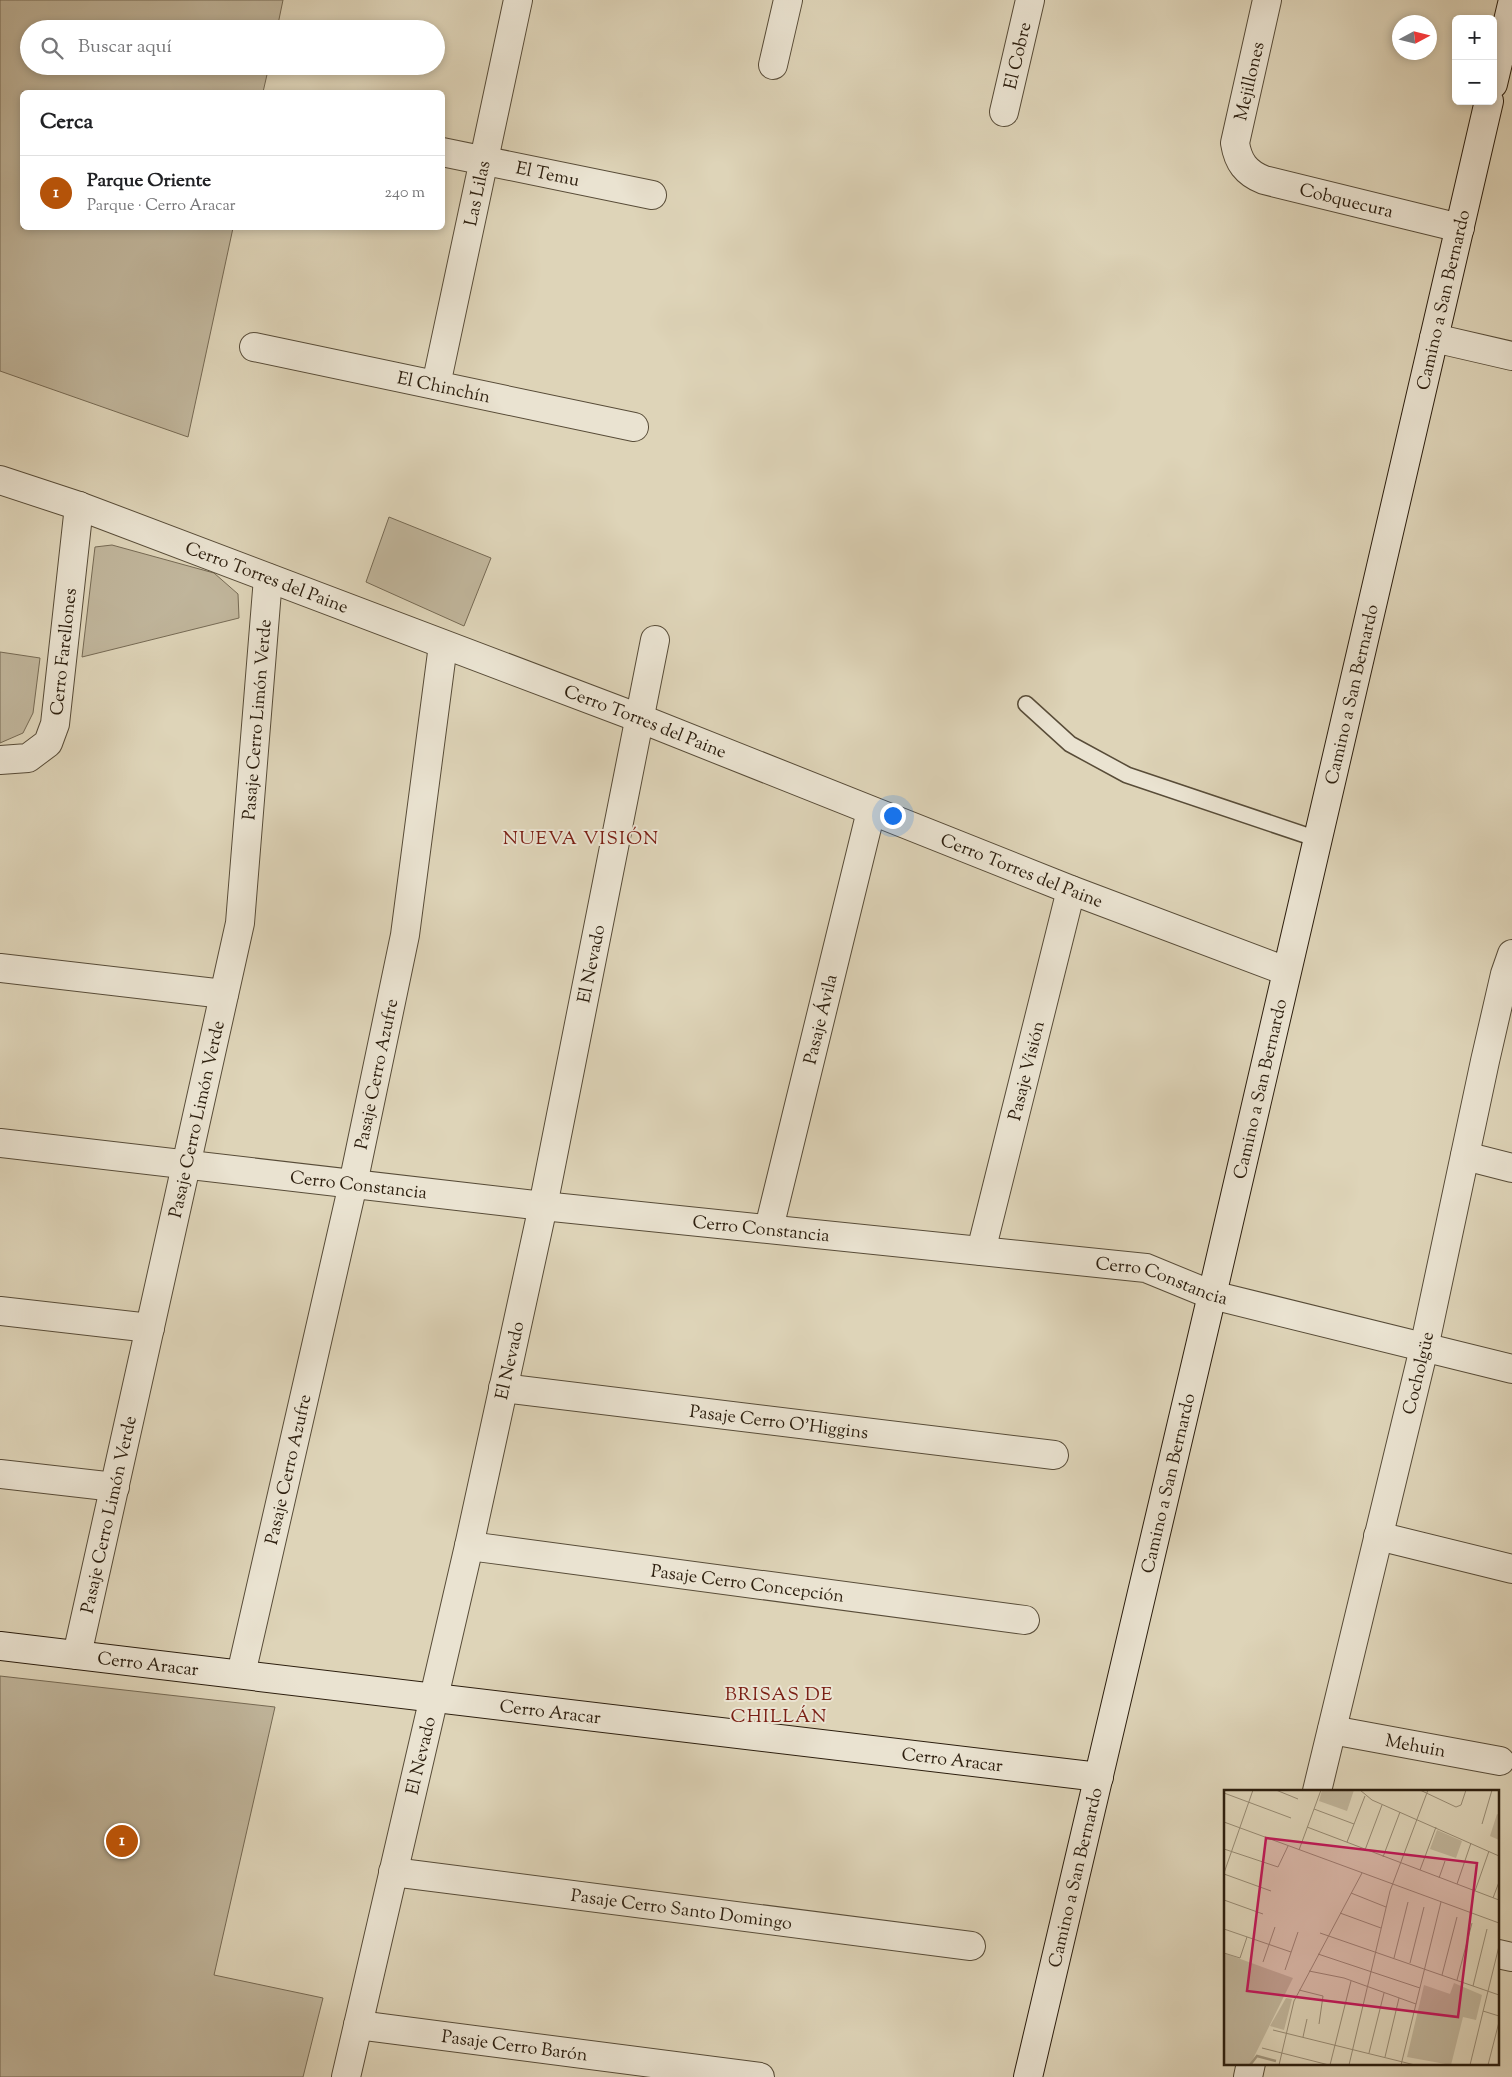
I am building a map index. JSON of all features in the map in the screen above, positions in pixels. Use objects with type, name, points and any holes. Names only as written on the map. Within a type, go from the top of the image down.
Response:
[{"type":"street","name":"Las Lilas","points":[[436,386],[518,0]]},
{"type":"street","points":[[773,66],[788,0]]},
{"type":"street","name":"El Cobre","points":[[1004,112],[1030,0]]},
{"type":"street","name":"Mejillones","points":[[1240,162],[1235,143],[1267,0]]},
{"type":"street","points":[[1497,67],[1512,4]]},
{"type":"street","name":"Camino a San Bernardo","points":[[1028,2077],[1212,1295],[1488,105]]},
{"type":"street","name":"El Temu","points":[[445,153],[652,195]]},
{"type":"street","name":"Cobquecura","points":[[1240,162],[1246,170],[1264,180],[1460,228]]},
{"type":"street","points":[[1434,338],[1512,356]]},
{"type":"street","name":"El Chinchín","points":[[254,347],[634,427]]},
{"type":"street","name":"Cerro Torres del Paine","points":[[0,480],[79,506],[639,718],[1071,890],[1286,971]]},
{"type":"street","name":"Cerro Farellones","points":[[0,760],[28,758],[48,743],[55,724],[79,506]]},
{"type":"street","name":"Pasaje Cerro Limón Verde","points":[[77,1655],[240,923],[268,578]]},
{"type":"street","name":"El Nevado","points":[[346,2077],[469,1546],[543,1206],[655,640]]},
{"type":"street","name":"Pasaje Cerro Azufre","points":[[241,1674],[353,1184],[405,935],[443,645]]},
{"type":"street","name":"Pasaje Ávila","points":[[769,1228],[872,811]]},
{"type":"street","name":"Pasaje Visión","points":[[981,1250],[1071,890]]},
{"type":"street","points":[[0,968],[224,994]]},
{"type":"street","name":"Cocholgüe","points":[[1317,1790],[1424,1348],[1464,1156],[1510,968]]},
{"type":"street","name":"Cerro Constancia","points":[[0,1143],[543,1206],[1146,1268],[1212,1295],[1512,1369]]},
{"type":"street","points":[[1464,1156],[1512,1168]]},
{"type":"street","points":[[0,1311],[150,1328]]},
{"type":"street","name":"Pasaje Cerro O'Higgins","points":[[503,1388],[1054,1455]]},
{"type":"street","points":[[0,1474],[115,1487]]},
{"type":"street","points":[[1378,1536],[1512,1568]]},
{"type":"street","name":"Pasaje Cerro Concepción","points":[[469,1546],[1025,1620]]},
{"type":"street","name":"Cerro Aracar","points":[[0,1646],[434,1696],[1099,1777]]},
{"type":"street","name":"Mehuin","points":[[1332,1730],[1500,1761]]},
{"type":"street","name":"Pasaje Cerro Santo Domingo","points":[[393,1872],[971,1946]]},
{"type":"street","name":"Pasaje Cerro Barón","points":[[358,2025],[760,2077]]},
{"type":"street","points":[[1248,2077],[1251,2064]]},
{"type":"lane","points":[[1026,704],[1070,744],[1127,774],[1317,839]]},
{"type":"shaded area","points":[[0,0],[283,0],[279,20],[20,20],[20,75],[267,75],[263,90],[20,90],[20,230],[233,230],[188,437],[0,371]]},
{"type":"shaded area","points":[[389,517],[491,558],[464,626],[366,582]]},
{"type":"shaded area","points":[[112,545],[214,573],[238,594],[239,618],[82,657],[95,547]]},
{"type":"shaded area","points":[[0,652],[40,658],[33,713],[23,733],[0,743]]},
{"type":"shaded area","points":[[0,1676],[275,1707],[214,1975],[323,1998],[303,2077],[0,2077]]},
{"type":"place","name":"Parque Oriente","points":[[122,1841]]},
{"type":"district","name":"NUEVA VISIÓN","points":[[581,837]]},
{"type":"district","name":"BRISAS DE CHILLÁN","points":[[779,1704]]}]
